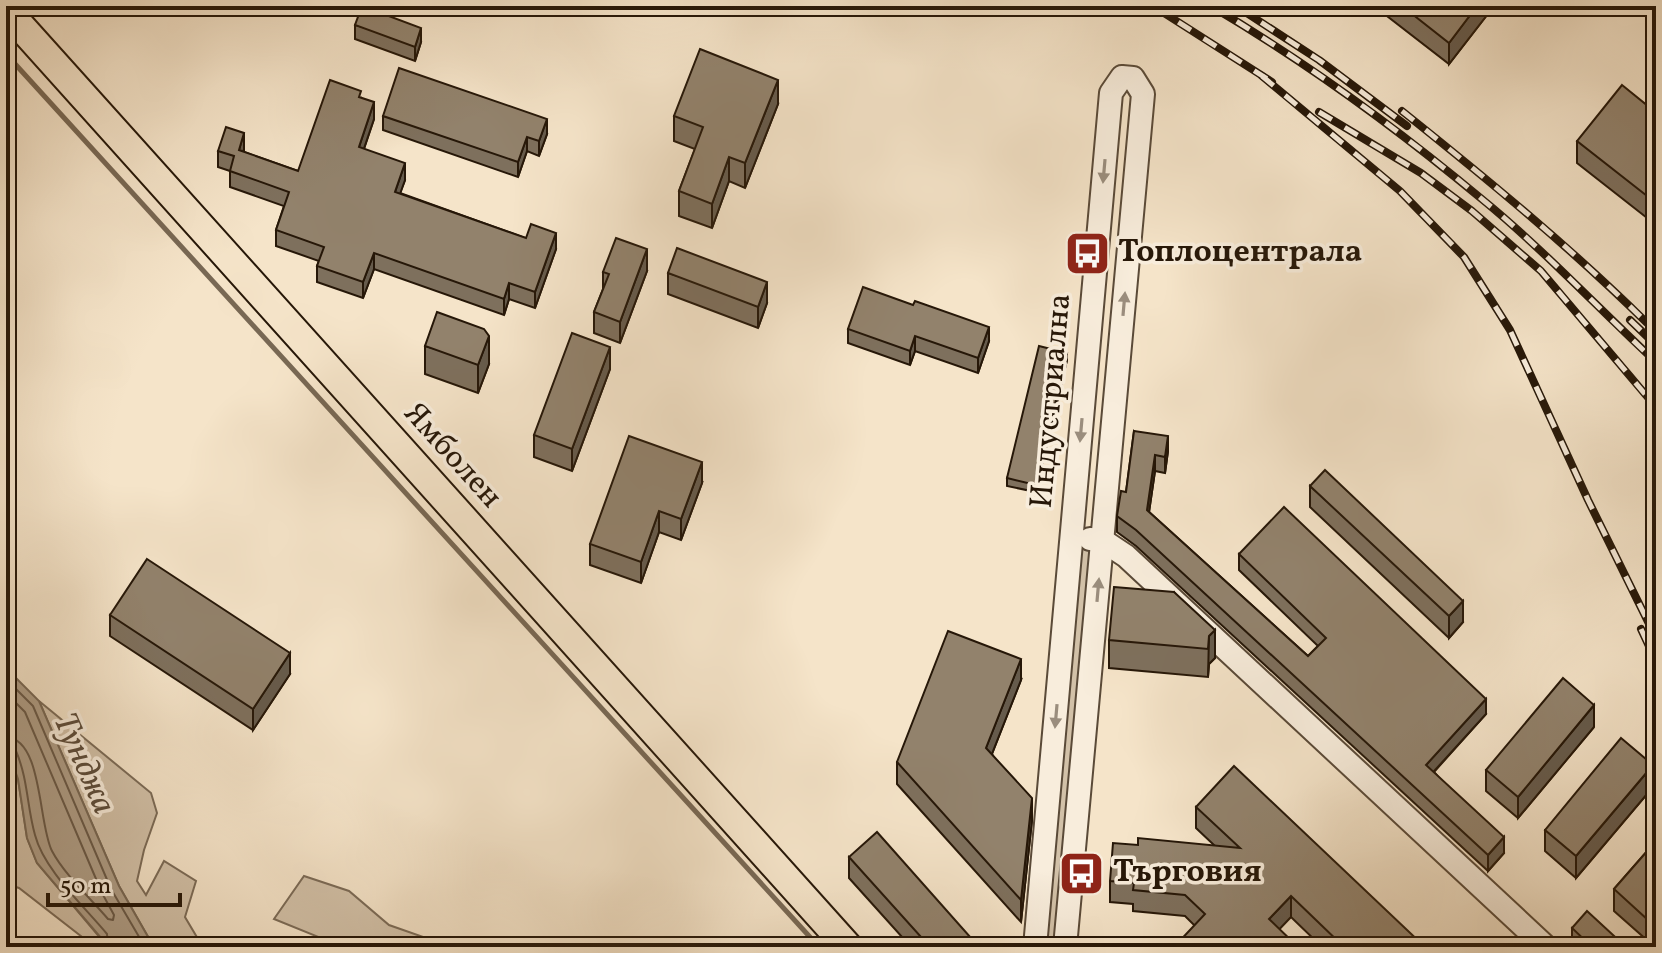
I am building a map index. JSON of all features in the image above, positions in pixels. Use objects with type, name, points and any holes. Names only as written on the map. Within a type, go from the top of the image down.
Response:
[{"type":"main road","name":"Ямболен","points":[[6,10],[848,947]]},
{"type":"street","name":"Индустриална","points":[[1035,947],[1111,93],[1122,77],[1133,78],[1143,94],[1065,947]]},
{"type":"street","points":[[1090,337],[1120,348]]},
{"type":"street","points":[[1072,538],[1102,540],[1126,556],[1546,947]]},
{"type":"street","points":[[1061,660],[1094,634]]},
{"type":"street","points":[[1050,780],[1078,804]]},
{"type":"shaded area","points":[[1072,538],[1102,540],[1065,947],[1035,947]]},
{"type":"shaded area","points":[[39,701],[151,793],[157,813],[137,881],[146,895],[164,861],[196,881],[185,917],[198,939],[192,947],[157,947],[151,942],[119,886]]},
{"type":"shaded area","points":[[6,746],[18,779],[27,838],[37,863],[102,940],[100,947],[95,947],[19,888],[6,884]]},
{"type":"shaded area","points":[[304,876],[349,891],[389,925],[432,940],[439,947],[334,947],[326,940],[274,919]]},
{"type":"water","points":[[6,668],[39,701],[119,886],[151,942],[157,947],[100,947],[102,939],[37,863],[27,838],[18,779],[6,746]]},
{"type":"building","points":[[362,6],[421,28],[415,47],[355,25]]},
{"type":"building","points":[[1402,6],[1477,6],[1449,43]]},
{"type":"building","points":[[700,49],[778,80],[745,163],[729,157],[712,204],[679,191],[703,127],[674,116]]},
{"type":"building","points":[[399,68],[547,119],[539,141],[527,137],[518,162],[383,116]]},
{"type":"building","points":[[330,80],[361,91],[359,97],[374,102],[359,147],[405,163],[395,192],[526,238],[531,224],[556,233],[535,292],[509,283],[504,299],[374,253],[363,282],[317,266],[324,247],[276,230],[289,192],[230,171],[234,156],[218,151],[226,127],[244,133],[239,150],[298,171]]},
{"type":"building","points":[[1622,85],[1648,106],[1656,97],[1656,203],[1577,141]]},
{"type":"building","points":[[616,238],[647,249],[620,322],[594,312],[609,274],[603,272]]},
{"type":"building","points":[[677,248],[767,282],[758,307],[668,273]]},
{"type":"building","points":[[863,287],[989,327],[978,358],[915,336],[910,351],[848,329]]},
{"type":"building","points":[[437,312],[484,329],[489,336],[478,365],[425,346]]},
{"type":"building","points":[[572,333],[610,347],[572,449],[534,435]]},
{"type":"building","points":[[1039,346],[1067,353],[1036,485],[1007,478]]},
{"type":"building","points":[[1134,431],[1168,436],[1165,457],[1155,455],[1147,510],[1308,656],[1326,638],[1239,554],[1284,507],[1486,699],[1426,765],[1504,837],[1488,855],[1136,530],[1117,516],[1121,491],[1126,492]]},
{"type":"building","points":[[629,436],[702,462],[681,519],[659,511],[641,562],[590,544]]},
{"type":"building","points":[[1325,470],[1463,601],[1449,616],[1310,486]]},
{"type":"building","points":[[147,559],[290,653],[253,709],[110,615]]},
{"type":"building","points":[[1114,587],[1174,592],[1215,630],[1209,636],[1208,649],[1109,640]]},
{"type":"building","points":[[948,631],[1021,659],[986,748],[1032,798],[1021,900],[897,762]]},
{"type":"building","points":[[1563,678],[1594,705],[1518,797],[1486,770]]},
{"type":"building","points":[[1621,738],[1653,765],[1576,856],[1545,830]]},
{"type":"building","points":[[1234,766],[1425,947],[1344,947],[1291,896],[1269,919],[1298,947],[1174,947],[1205,914],[1185,895],[1133,890],[1134,883],[1110,881],[1113,843],[1138,845],[1138,838],[1240,848],[1196,807]]},
{"type":"building","points":[[877,832],[979,947],[930,947],[849,857]]},
{"type":"building","points":[[1656,841],[1656,911],[1648,920],[1614,889]]},
{"type":"building","points":[[1587,911],[1626,947],[1592,947],[1572,928]]},
{"type":"waterway","points":[[6,54],[819,947]]},
{"type":"railway","points":[[1153,6],[1272,82]]},
{"type":"railway","points":[[1211,6],[1316,73],[1451,174],[1528,239],[1656,362]]},
{"type":"railway","points":[[1236,6],[1319,60],[1407,126]]},
{"type":"railway","points":[[1262,76],[1400,191],[1464,257],[1510,330],[1656,638]]},
{"type":"railway","points":[[1402,111],[1528,214],[1647,323]]},
{"type":"railway","points":[[1319,112],[1421,173],[1472,211],[1541,271],[1656,407]]},
{"type":"railway","points":[[1630,320],[1656,345]]},
{"type":"railway","points":[[1641,629],[1656,661]]},
{"type":"place","name":"Топлоцентрала","points":[[1087,253]]},
{"type":"place","name":"Търговия","points":[[1082,873]]},
{"type":"water label","name":"Тунджа","points":[[83,764]]}]
